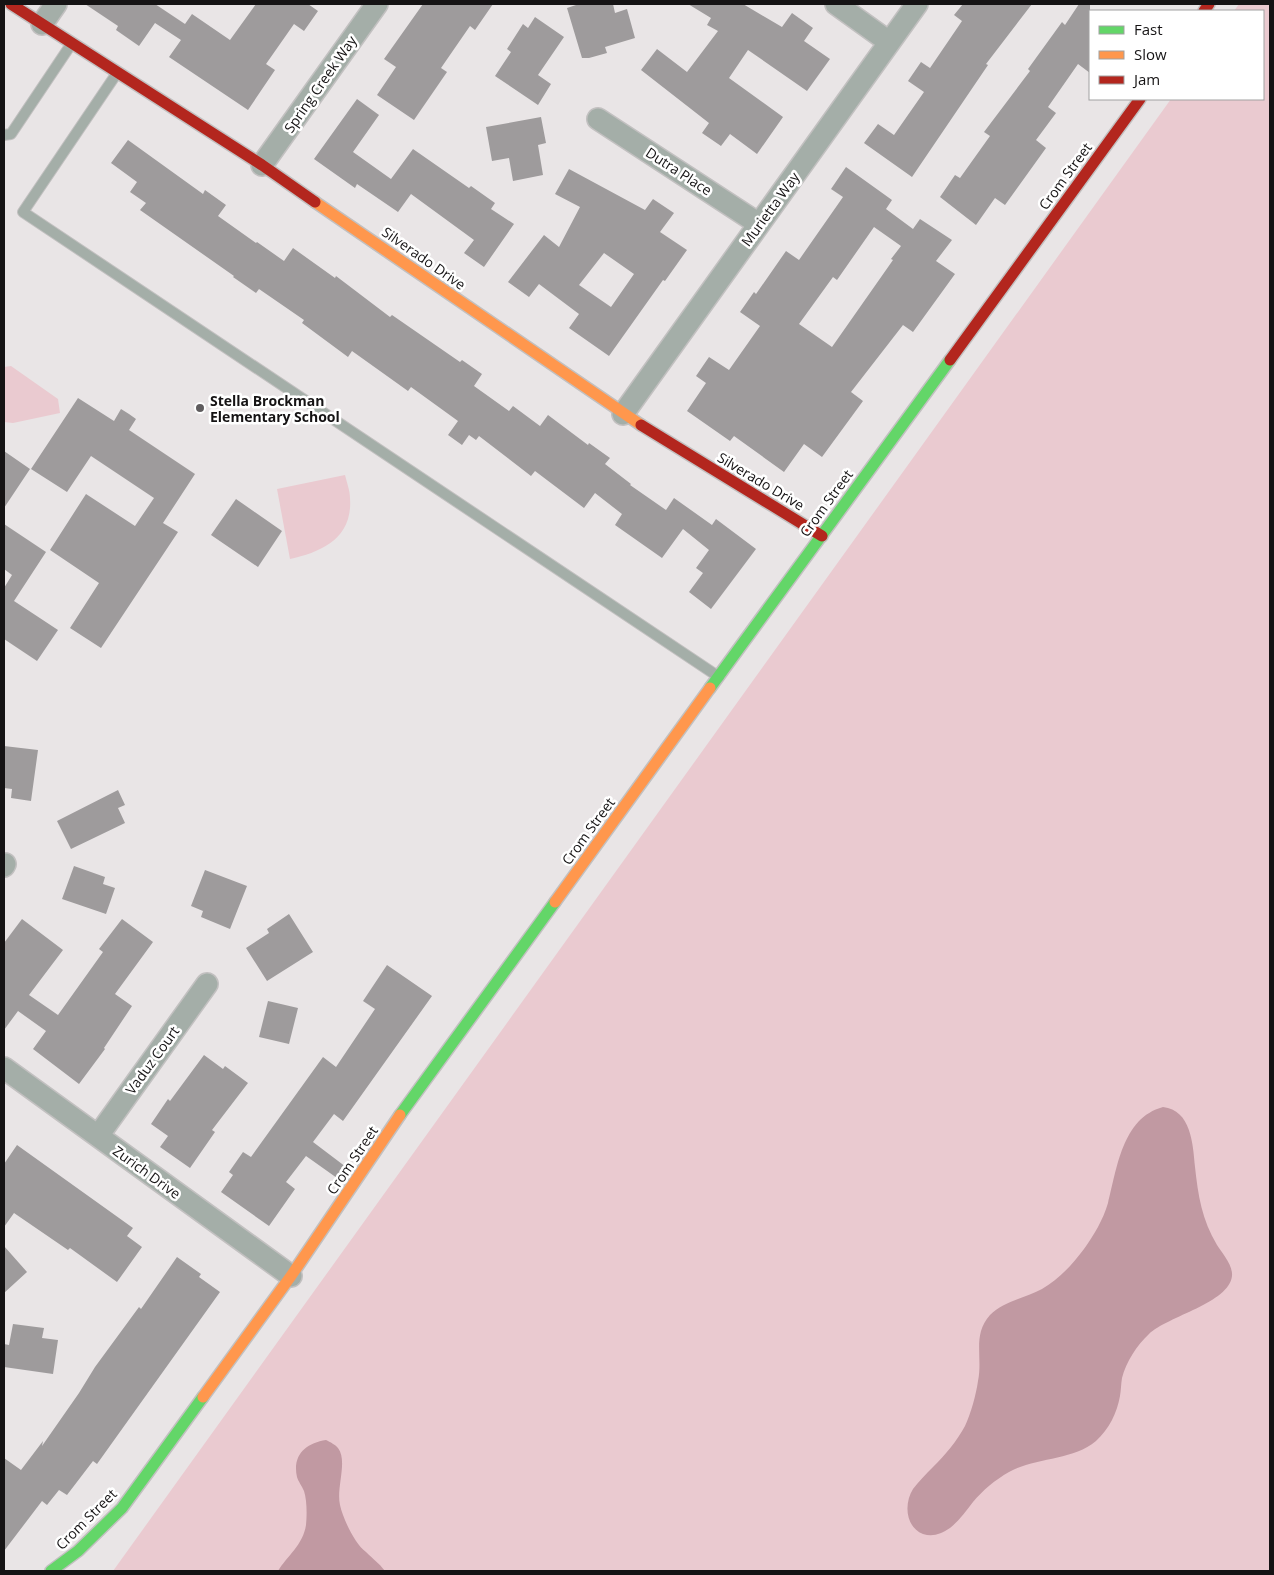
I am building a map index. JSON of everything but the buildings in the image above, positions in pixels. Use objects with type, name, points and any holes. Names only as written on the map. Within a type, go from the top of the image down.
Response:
[{"type":"street","name":"Silverado Drive","points":[[11,4],[262,165],[622,414],[822,536]]},
{"type":"street","points":[[42,24],[56,4]]},
{"type":"street","name":"Spring Creek Way","points":[[262,165],[377,4]]},
{"type":"street","points":[[836,4],[890,42]]},
{"type":"street","name":"Murietta Way","points":[[622,414],[917,4]]},
{"type":"street","name":"Crom Street","points":[[52,1571],[78,1551],[122,1508],[291,1276],[416,1092],[1139,100]]},
{"type":"street","name":"Dutra Place","points":[[598,119],[759,224]]},
{"type":"street","name":"Vaduz Court","points":[[98,1136],[207,984]]},
{"type":"street","name":"Zurich Drive","points":[[4,1068],[291,1276]]},
{"type":"lane","points":[[4,135],[11,134],[72,43]]},
{"type":"lane","points":[[118,72],[22,212],[719,676]]},
{"type":"shaded area","points":[[1239,4],[1270,4],[1270,1571],[113,1571],[1170,100],[1264,100],[1264,10],[1235,10]]},
{"type":"shaded area","points":[[11,366],[58,399],[60,413],[13,423],[4,422],[4,367]]},
{"type":"shaded area","points":[[345,475],[350,495],[350,512],[341,533],[324,547],[290,559],[277,489]]},
{"type":"shaded area","points":[[1163,1107],[1172,1109],[1180,1114],[1189,1130],[1199,1197],[1204,1217],[1232,1272],[1228,1286],[1209,1301],[1158,1327],[1140,1343],[1132,1354],[1124,1372],[1115,1415],[1109,1426],[1096,1441],[1065,1456],[1020,1467],[1009,1472],[985,1489],[962,1516],[943,1532],[930,1535],[917,1531],[908,1514],[908,1501],[913,1489],[951,1448],[965,1426],[975,1398],[979,1372],[981,1330],[985,1323],[996,1310],[1042,1289],[1060,1276],[1075,1261],[1104,1215],[1119,1161],[1130,1133],[1138,1122],[1149,1113]]},
{"type":"shaded area","points":[[326,1440],[337,1447],[341,1453],[342,1467],[339,1498],[347,1524],[362,1548],[385,1571],[278,1571],[302,1539],[306,1525],[306,1499],[296,1469],[299,1456],[302,1451],[312,1444]]},
{"type":"traffic: fast","points":[[710,688],[950,360]]},
{"type":"traffic: fast","points":[[400,1115],[555,902]]},
{"type":"traffic: fast","points":[[51,1571],[78,1551],[122,1508],[203,1397]]},
{"type":"traffic: slow","points":[[315,202],[641,425]]},
{"type":"traffic: slow","points":[[555,902],[710,688]]},
{"type":"traffic: slow","points":[[203,1397],[291,1276],[400,1115]]},
{"type":"traffic: jam","points":[[11,4],[262,165],[315,202]]},
{"type":"traffic: jam","points":[[1205,10],[1209,4]]},
{"type":"traffic: jam","points":[[950,360],[1139,100]]},
{"type":"traffic: jam","points":[[641,425],[822,536]]},
{"type":"place","name":"Stella Brockman Elementary School","points":[[200,408]]}]
